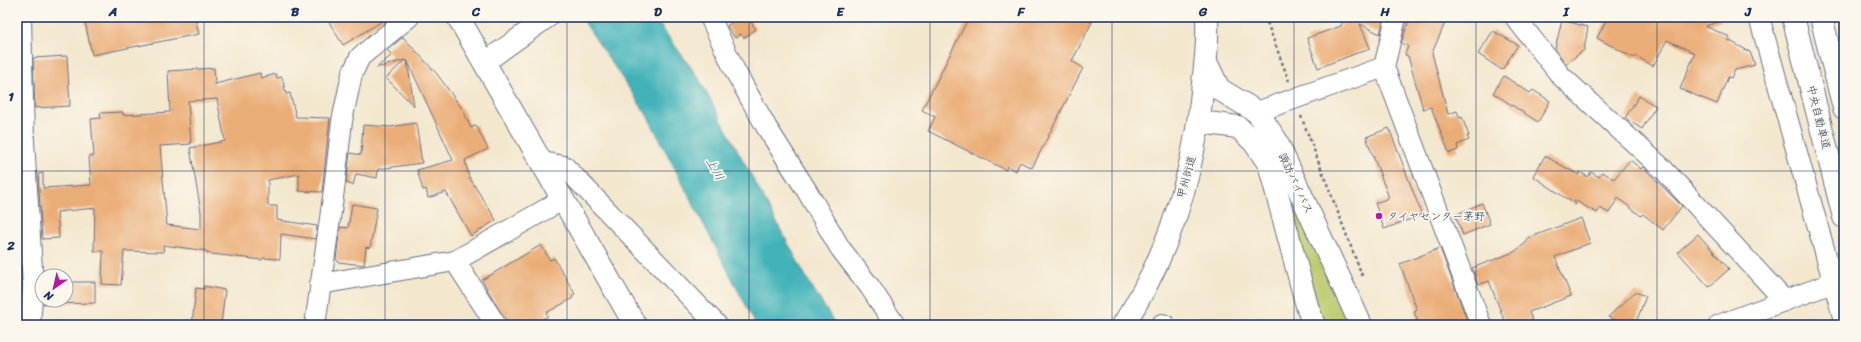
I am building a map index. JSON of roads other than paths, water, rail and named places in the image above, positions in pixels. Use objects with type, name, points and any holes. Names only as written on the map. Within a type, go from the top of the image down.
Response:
[{"type":"main road","points":[[458,17],[635,325]]},
{"type":"main road","name":"甲州街道","points":[[1122,325],[1147,286],[1174,220],[1190,168],[1200,122],[1208,36],[1207,17]]},
{"type":"main road","name":"中央自動車道","points":[[1793,17],[1844,217]]},
{"type":"main road","points":[[1820,17],[1844,108]]},
{"type":"main road","name":"諏訪バイパス","points":[[1206,62],[1219,89],[1257,112],[1280,146],[1361,325]]},
{"type":"main road","name":"諏訪バイパス","points":[[1200,122],[1238,127],[1254,142],[1269,164],[1307,306],[1314,325]]},
{"type":"street","points":[[21,17],[24,142],[33,285],[30,325]]},
{"type":"street","points":[[314,325],[334,190],[342,120],[352,74],[360,57],[388,23],[409,17]]},
{"type":"street","points":[[495,54],[548,17]]},
{"type":"street","points":[[710,17],[735,71],[767,128],[807,191],[840,248],[870,287],[895,325]]},
{"type":"street","points":[[1396,17],[1384,67],[1481,325]]},
{"type":"street","points":[[1516,17],[1561,76],[1663,169],[1785,301]]},
{"type":"street","points":[[1759,17],[1835,282],[1844,320]]},
{"type":"street","points":[[1257,112],[1384,67]]},
{"type":"street","points":[[542,162],[564,166],[717,325]]},
{"type":"street","points":[[320,284],[456,261],[562,200]]},
{"type":"street","points":[[456,261],[496,325]]},
{"type":"street","points":[[1719,325],[1835,282]]},
{"type":"street","points":[[1161,325],[1165,325]]},
{"type":"water","name":"上川","points":[[581,17],[654,17],[698,77],[810,284],[836,325],[756,325],[647,115]]},
{"type":"place","name":"タイヤセンター茅野","points":[[1379,216]]}]
